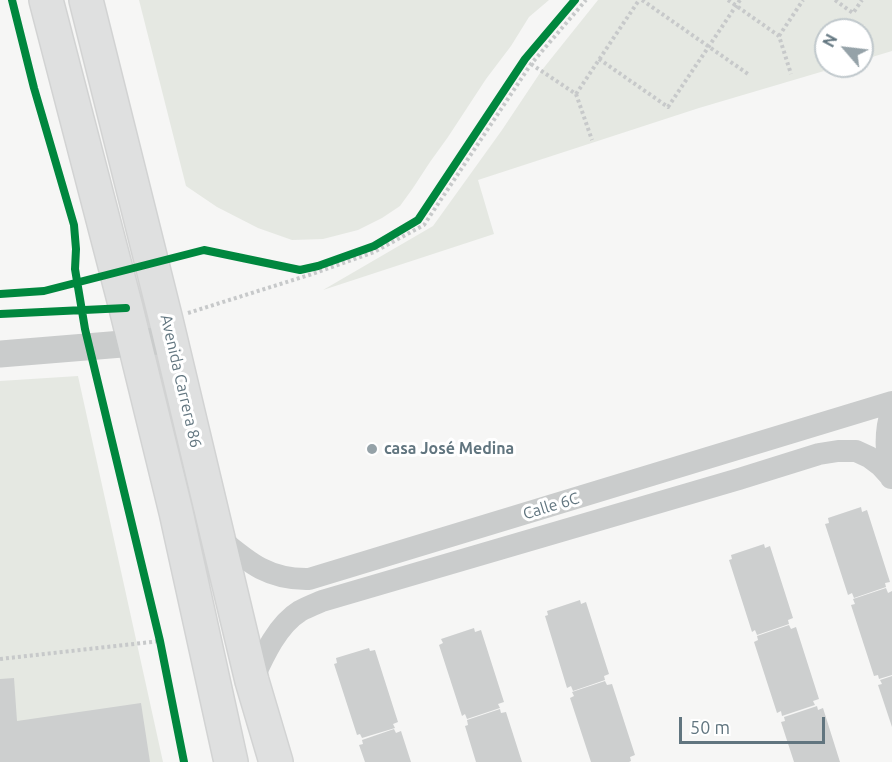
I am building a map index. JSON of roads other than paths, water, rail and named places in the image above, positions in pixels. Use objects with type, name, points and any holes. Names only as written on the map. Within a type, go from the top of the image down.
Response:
[{"type":"main road","points":[[46,0],[176,512],[231,762]]},
{"type":"main road","name":"Avenida Carrera 86","points":[[86,0],[252,681],[276,762]]},
{"type":"street","points":[[0,354],[134,343],[168,330]]},
{"type":"street","name":"Calle 6C","points":[[218,537],[244,559],[262,570],[292,580],[309,579],[892,402]]},
{"type":"street","points":[[892,409],[886,438],[886,451],[892,479]]},
{"type":"street","name":"Calle 6C","points":[[252,681],[266,651],[280,631],[298,612],[322,601],[819,454],[856,451],[881,466],[892,479]]},
{"type":"place","name":"casa José Medina","points":[[372,449]]}]
